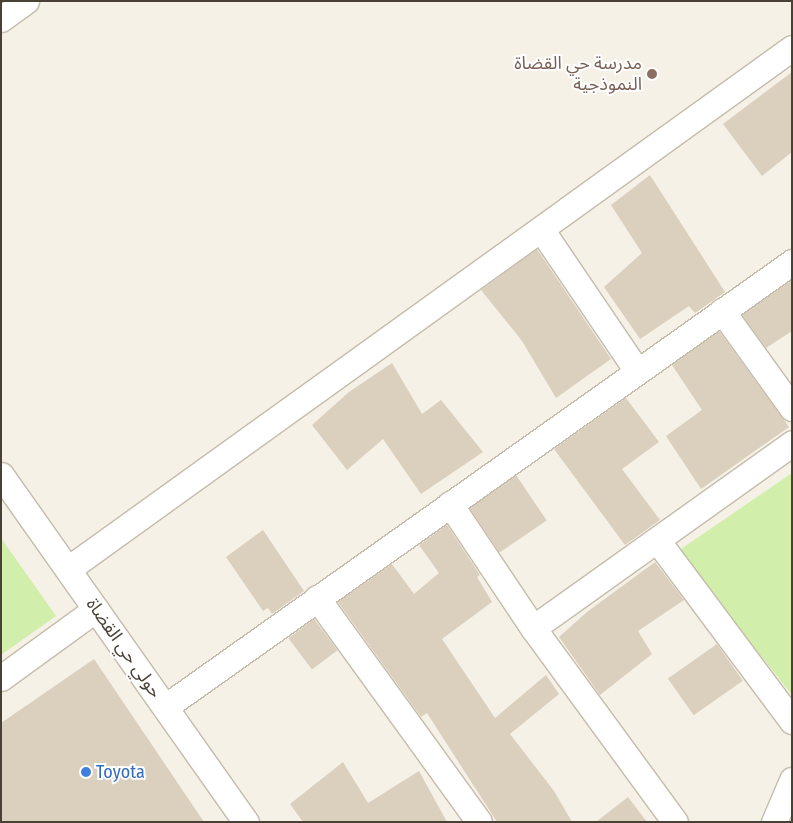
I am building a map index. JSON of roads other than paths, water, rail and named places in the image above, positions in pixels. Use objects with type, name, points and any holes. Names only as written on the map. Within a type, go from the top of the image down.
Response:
[{"type":"street","points":[[1,19],[26,1]]},
{"type":"street","points":[[68,569],[792,48]]},
{"type":"street","points":[[541,229],[637,371]]},
{"type":"street","points":[[165,707],[792,262]]},
{"type":"street","points":[[722,311],[792,408]]},
{"type":"street","points":[[533,628],[792,444]]},
{"type":"street","name":"حولي حي القضاة","points":[[1,475],[246,822]]},
{"type":"street","points":[[450,504],[533,628],[675,822]]},
{"type":"street","points":[[657,540],[792,721]]},
{"type":"street","points":[[318,598],[479,822]]},
{"type":"street","points":[[1,678],[96,609]]},
{"type":"street","points":[[774,822],[792,780]]},
{"type":"place","name":"مدرسة حي القضاة النموذجية","points":[[652,74]]},
{"type":"place","name":"Toyota","points":[[86,772]]}]
